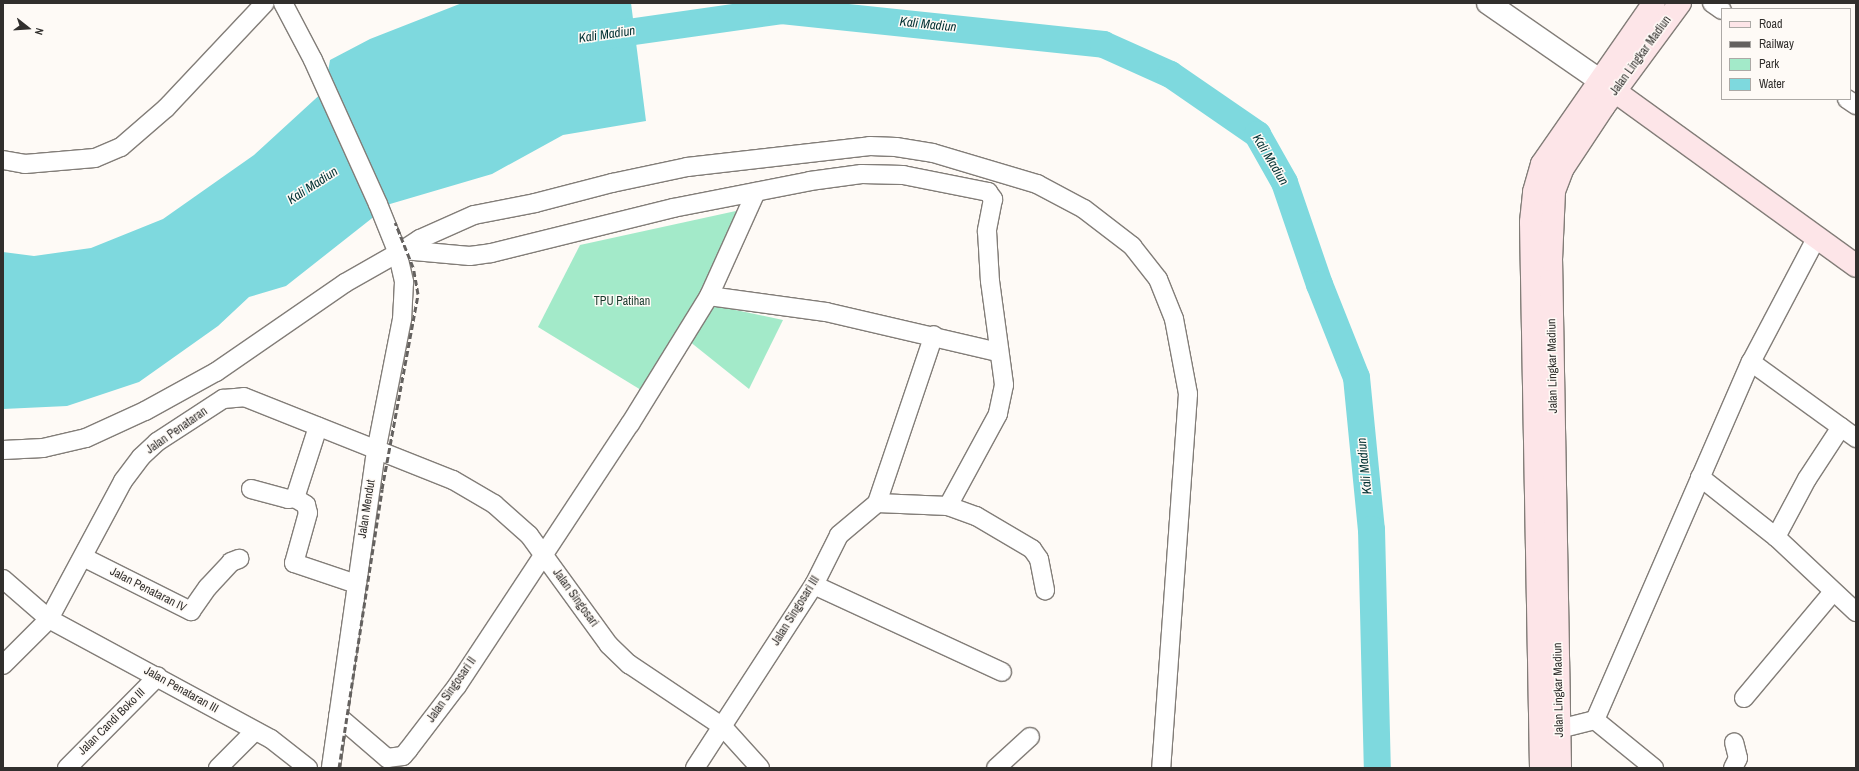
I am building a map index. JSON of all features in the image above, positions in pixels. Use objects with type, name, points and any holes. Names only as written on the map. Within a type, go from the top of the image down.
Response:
[{"type":"main road","name":"Jalan Lingkar Madiun","points":[[1560,768],[1551,218],[1554,191],[1563,168],[1604,106],[1608,86],[1654,3]]},
{"type":"main road","name":"Jalan Lingkar Madiun","points":[[1541,768],[1531,222],[1534,192],[1542,164],[1680,3]]},
{"type":"main road","points":[[1608,86],[1817,236],[1856,266]]},
{"type":"street","points":[[3,160],[25,164],[95,158],[121,147],[166,108],[264,3]]},
{"type":"street","name":"Jalan Mendut","points":[[283,3],[313,60],[338,118],[400,251],[404,300],[376,451],[331,768]]},
{"type":"street","points":[[1488,3],[1608,86]]},
{"type":"street","points":[[1712,3],[1721,9]]},
{"type":"street","points":[[3,450],[43,448],[86,438],[146,411],[216,372],[345,283],[420,239],[474,215],[536,203],[612,183],[688,167],[870,146],[896,147],[933,153],[1037,184],[1084,208],[1132,246],[1158,279],[1174,319],[1188,394],[1161,768]]},
{"type":"street","points":[[400,251],[470,256],[491,253],[673,208],[810,181],[862,174],[903,176],[992,194],[987,231],[998,352],[1004,385],[998,414],[948,506]]},
{"type":"street","name":"Jalan Singosari II","points":[[338,716],[387,758],[403,756],[457,686],[544,555],[709,296],[756,192]]},
{"type":"street","points":[[1595,720],[1751,362],[1817,236]]},
{"type":"street","points":[[709,296],[826,312],[934,335],[998,352]]},
{"type":"street","points":[[934,335],[877,503],[948,506],[976,516],[1032,549],[1039,559],[1045,590]]},
{"type":"street","points":[[1751,362],[1856,438]]},
{"type":"street","name":"Jalan Penataran","points":[[3,665],[49,618],[123,481],[141,457],[156,442],[223,399],[244,397],[376,451]]},
{"type":"street","points":[[295,498],[318,427]]},
{"type":"street","points":[[1776,537],[1806,479],[1841,427]]},
{"type":"street","name":"Jalan Singosari","points":[[376,451],[453,480],[488,501],[529,535],[609,645],[624,659],[722,727],[760,768]]},
{"type":"street","points":[[1700,477],[1776,537],[1856,612]]},
{"type":"street","points":[[251,489],[288,499],[295,498],[306,505],[308,513],[294,563],[356,584]]},
{"type":"street","name":"Jalan Singosari III","points":[[695,768],[814,585],[843,530],[877,503]]},
{"type":"street","name":"Jalan Penataran IV","points":[[83,557],[191,611],[208,587],[231,562],[239,559]]},
{"type":"street","points":[[3,579],[49,618]]},
{"type":"street","points":[[814,585],[1002,672]]},
{"type":"street","points":[[1744,698],[1833,592]]},
{"type":"street","name":"Jalan Penataran III","points":[[49,618],[98,647],[158,676],[271,739],[308,768]]},
{"type":"street","name":"Jalan Candi Boko III","points":[[67,768],[158,676]]},
{"type":"street","points":[[1560,729],[1595,720]]},
{"type":"street","points":[[1595,720],[1654,768]]},
{"type":"street","points":[[218,768],[255,731]]},
{"type":"street","points":[[996,768],[1030,737]]},
{"type":"street","points":[[1733,768],[1738,758],[1734,742]]},
{"type":"green space","name":"TPU Patihan","points":[[745,209],[718,273],[641,390],[538,327],[580,245]]},
{"type":"green space","points":[[712,305],[783,320],[749,389],[689,341]]},
{"type":"water","points":[[462,3],[631,3],[646,121],[563,135],[492,174],[390,204],[286,286],[249,297],[218,326],[139,382],[67,406],[3,409],[3,252],[34,256],[91,248],[163,219],[254,155],[325,90],[330,60],[370,39]]},
{"type":"waterway","name":"Kali Madiun","points":[[599,36],[781,10],[1103,44],[1170,74],[1257,134],[1284,182],[1319,284],[1356,377],[1371,529],[1377,768]]},
{"type":"railway","points":[[339,768],[382,489],[418,294],[413,267],[395,222]]}]
